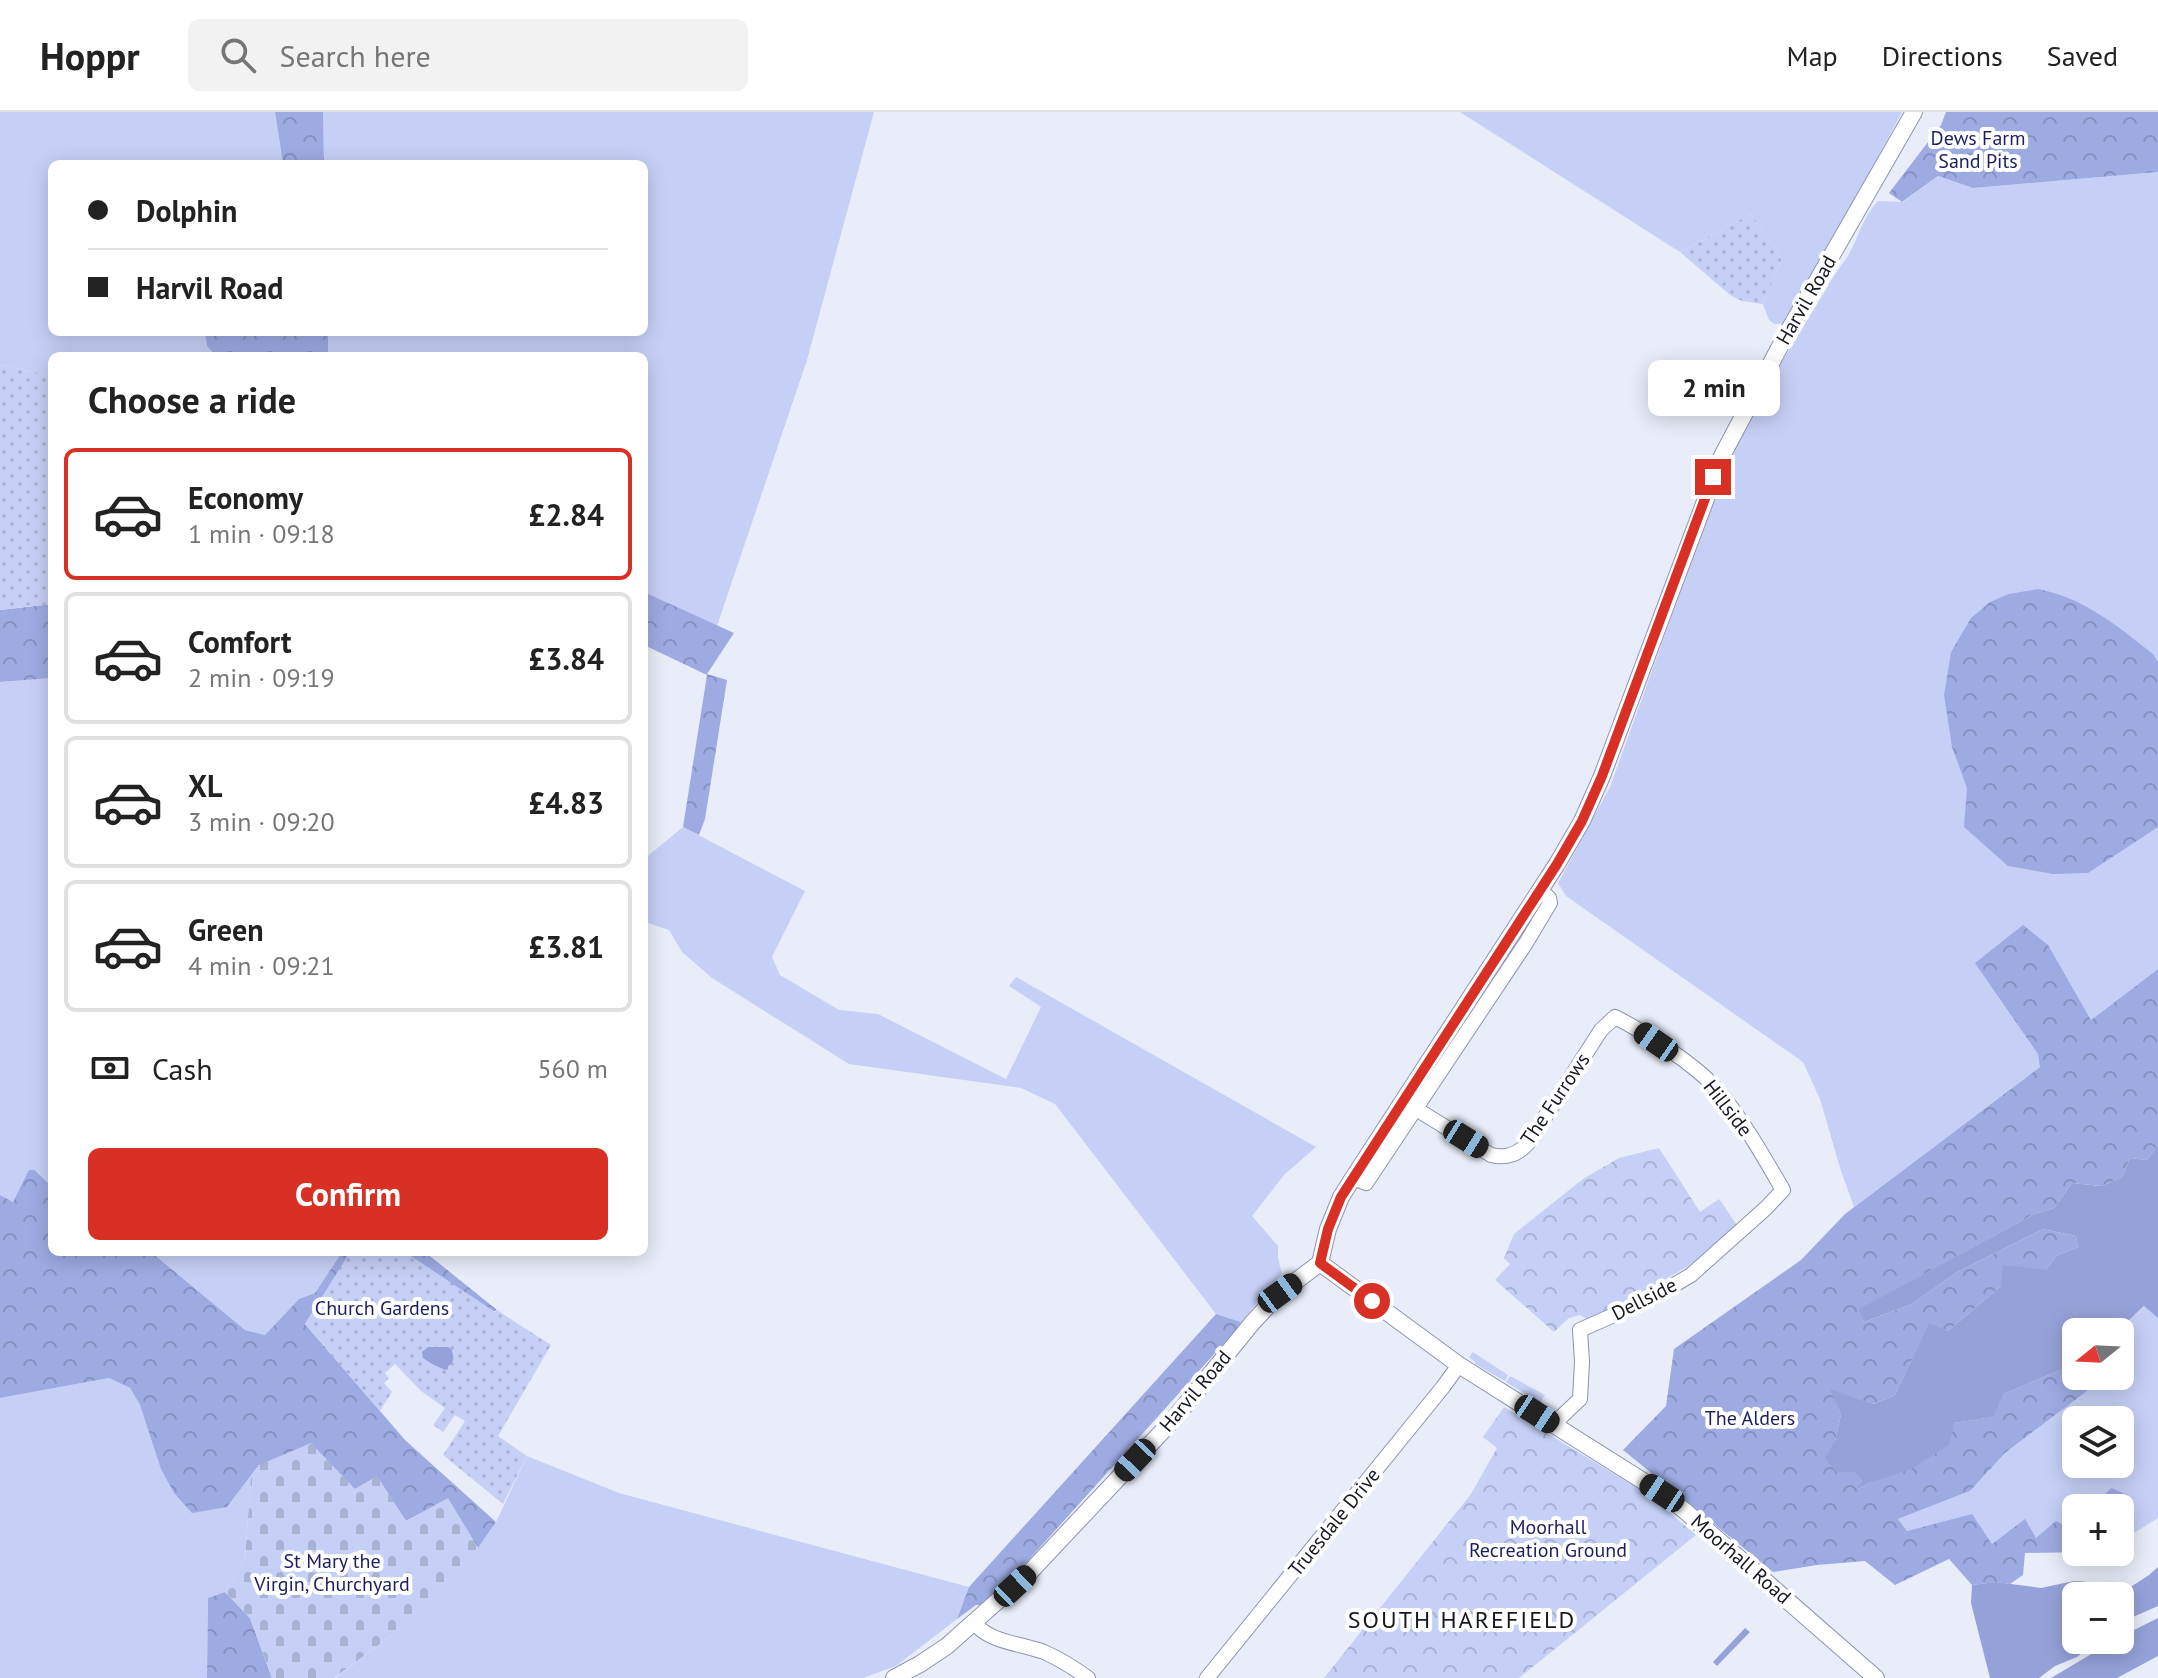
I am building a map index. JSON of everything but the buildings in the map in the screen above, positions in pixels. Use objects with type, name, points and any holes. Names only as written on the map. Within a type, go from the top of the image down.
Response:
[{"type":"street","name":"Harvil Road","points":[[894,1678],[947,1646],[1030,1572],[1171,1422],[1260,1314],[1280,1293],[1320,1263],[1328,1229],[1341,1197],[1409,1104],[1582,821],[1602,776],[1722,456],[1786,335],[1914,112]]},
{"type":"street","name":"The Furrows","points":[[1409,1104],[1491,1155],[1504,1157],[1517,1153],[1529,1142],[1601,1030],[1615,1017]]},
{"type":"street","name":"Hillside","points":[[1615,1017],[1631,1025],[1710,1082],[1724,1098],[1783,1190]]},
{"type":"street","name":"Dellside","points":[[1555,1426],[1580,1399],[1580,1330],[1650,1299],[1691,1275],[1783,1190]]},
{"type":"street","name":"Moorhall Road","points":[[1320,1263],[1459,1365],[1662,1493],[1876,1678]]},
{"type":"street","name":"Truesdale Drive","points":[[1207,1678],[1459,1365]]},
{"type":"street","points":[[974,1623],[986,1635],[1046,1653],[1088,1678]]},
{"type":"green space","points":[[0,112],[275,112],[282,160],[48,160],[48,336],[206,336],[207,346],[212,352],[48,352],[48,375],[0,365]]},
{"type":"green space","points":[[275,112],[323,112],[324,160],[282,160]]},
{"type":"green space","points":[[323,112],[874,112],[807,360],[717,626],[648,594],[648,352],[328,352],[328,336],[648,336],[648,160],[324,160]]},
{"type":"green space","points":[[1460,112],[1902,112],[1830,247],[1784,323],[1774,324],[1769,320],[1763,304],[1782,258],[1751,214],[1680,252]]},
{"type":"green space","name":"Dews Farm Sand Pits","points":[[1946,112],[2158,112],[2158,172],[1973,188],[1938,176],[1902,202],[1889,193],[1941,125]]},
{"type":"green space","points":[[2158,172],[2158,969],[2091,1020],[2040,1067],[1854,1207],[1820,1099],[1803,1062],[1566,896],[1558,883],[1610,787],[1722,477],[1770,381],[1849,254],[1878,201],[1903,202],[1938,176],[1973,188]]},
{"type":"green space","points":[[1751,214],[1782,258],[1763,304],[1742,301],[1730,295],[1680,252]]},
{"type":"green space","points":[[206,336],[328,336],[328,352],[212,352],[207,346]]},
{"type":"green space","points":[[0,365],[48,375],[48,604],[0,610]]},
{"type":"green space","points":[[2038,589],[2071,599],[2100,614],[2153,654],[2158,662],[2158,827],[2088,873],[2054,874],[2008,866],[1964,827],[1967,788],[1952,747],[1944,695],[1951,652],[1971,618],[1990,602],[2009,594]]},
{"type":"green space","points":[[648,594],[734,633],[707,674],[727,680],[705,819],[699,835],[683,827],[707,675],[648,647]]},
{"type":"green space","points":[[48,604],[48,678],[0,682],[0,610]]},
{"type":"green space","points":[[48,678],[48,1183],[36,1170],[12,1203],[0,1195],[0,682]]},
{"type":"green space","points":[[683,827],[805,891],[772,957],[780,975],[839,1010],[878,1014],[1006,1079],[1041,1007],[1009,986],[1016,977],[1316,1147],[1284,1175],[1252,1216],[1278,1246],[1282,1273],[1241,1322],[1216,1314],[1055,1104],[1021,1088],[849,1064],[712,978],[682,952],[669,930],[648,923],[648,856]]},
{"type":"green space","name":"The Alders","points":[[2023,925],[2048,945],[2091,1020],[2158,969],[2158,1145],[2147,1160],[2130,1158],[2122,1177],[2101,1186],[2072,1183],[2054,1208],[2034,1214],[1860,1309],[1864,1322],[1912,1304],[1957,1272],[2043,1229],[2076,1236],[2078,1247],[2056,1256],[2046,1270],[2001,1286],[1948,1331],[1929,1324],[1895,1395],[1874,1404],[1831,1390],[1841,1415],[1835,1441],[1862,1481],[1858,1489],[1954,1423],[1992,1417],[2004,1394],[2062,1369],[2062,1390],[2088,1390],[2067,1406],[2062,1406],[2062,1410],[2005,1453],[1970,1491],[1898,1519],[1907,1531],[1972,1514],[1992,1544],[2025,1519],[2036,1538],[2056,1521],[2062,1524],[2062,1552],[2025,1553],[2023,1575],[2010,1584],[1972,1585],[1949,1559],[1895,1585],[1865,1561],[1773,1572],[1623,1450],[1666,1406],[1674,1349],[1801,1260],[1845,1214],[2040,1067],[2038,1054],[1975,963]]},
{"type":"green space","points":[[1659,1148],[1700,1212],[1719,1199],[1737,1225],[1697,1261],[1632,1298],[1587,1319],[1580,1315],[1569,1318],[1554,1332],[1495,1280],[1510,1264],[1504,1258],[1514,1234],[1583,1179],[1619,1158]]},
{"type":"green space","points":[[29,1170],[35,1170],[48,1183],[48,1256],[156,1256],[245,1330],[265,1335],[299,1299],[315,1293],[339,1256],[430,1256],[497,1310],[458,1326],[319,1302],[305,1324],[405,1440],[496,1522],[478,1548],[448,1499],[406,1521],[377,1477],[355,1489],[259,1465],[227,1507],[192,1513],[174,1493],[161,1469],[140,1405],[130,1388],[109,1378],[0,1398],[0,1195],[13,1202]]},
{"type":"green space","points":[[156,1256],[339,1256],[315,1293],[299,1299],[265,1335],[245,1330]]},
{"type":"green space","name":"Church Gardens","points":[[348,1256],[411,1256],[551,1345],[498,1436],[527,1456],[503,1504],[443,1455],[465,1421],[455,1415],[443,1432],[433,1425],[445,1408],[421,1391],[395,1364],[385,1373],[389,1378],[384,1383],[392,1392],[380,1411],[305,1324]]},
{"type":"green space","points":[[2145,1306],[2158,1318],[2158,1518],[2134,1533],[2134,1494],[2116,1494],[2111,1488],[2105,1494],[2062,1494],[2062,1532],[2035,1539],[1992,1545],[1972,1515],[1907,1531],[1898,1519],[1970,1491],[2005,1453],[2062,1410],[2062,1478],[2134,1478],[2134,1406],[2067,1406],[2088,1390],[2134,1390],[2132,1318]]},
{"type":"green space","points":[[1216,1314],[1241,1322],[988,1605],[976,1605],[957,1619],[969,1587]]},
{"type":"green space","points":[[1473,1352],[1508,1375],[1505,1381],[1475,1364],[1469,1357]]},
{"type":"green space","points":[[1510,1376],[1545,1395],[1540,1403],[1506,1382]]},
{"type":"green space","points":[[109,1378],[130,1388],[151,1436],[227,1507],[251,1476],[245,1559],[225,1592],[208,1598],[207,1678],[0,1678],[0,1398]]},
{"type":"green space","name":"Moorhall Recreation Ground","points":[[1504,1407],[1649,1495],[1696,1535],[1519,1678],[1324,1678],[1471,1494],[1497,1448],[1483,1437]]},
{"type":"green space","name":"St Mary the Virgin, Churchyard","points":[[311,1443],[355,1489],[377,1476],[406,1521],[448,1498],[478,1548],[392,1635],[334,1678],[272,1678],[250,1618],[225,1592],[245,1559],[251,1476],[259,1465]]},
{"type":"green space","points":[[527,1456],[619,1493],[969,1587],[957,1619],[896,1666],[863,1678],[337,1678],[392,1635],[478,1548],[496,1522]]},
{"type":"green space","points":[[2111,1488],[2126,1494],[2105,1494]]},
{"type":"green space","points":[[225,1592],[250,1618],[272,1678],[207,1678],[208,1598]]},
{"type":"shaded area","points":[[2158,1145],[2158,1318],[2144,1306],[2131,1318],[2062,1318],[2062,1369],[2004,1394],[1993,1417],[1954,1423],[1949,1445],[1911,1469],[1856,1490],[1862,1481],[1855,1472],[1836,1472],[1825,1458],[1835,1441],[1841,1415],[1830,1389],[1874,1404],[1895,1395],[1929,1323],[1948,1331],[2001,1286],[2003,1265],[2046,1270],[2056,1256],[2078,1247],[2076,1236],[2043,1229],[1957,1272],[1912,1304],[1864,1322],[1859,1309],[2034,1214],[2054,1208],[2072,1183],[2101,1186],[2122,1177],[2130,1158],[2147,1160]]},
{"type":"shaded area","points":[[428,1347],[451,1349],[453,1359],[448,1369],[423,1358],[422,1352]]},
{"type":"shaded area","points":[[2158,1567],[2158,1606],[2134,1617],[2134,1585]]},
{"type":"shaded area","points":[[1996,1582],[2041,1588],[2062,1584],[2062,1654],[2081,1654],[2055,1666],[2039,1678],[1990,1678],[1971,1603],[1972,1585]]},
{"type":"shaded area","points":[[2158,1618],[2158,1656],[2117,1678],[2051,1678],[2091,1654],[2134,1654],[2134,1630]]},
{"type":"shaded area","points":[[1745,1628],[1750,1632],[1717,1666],[1713,1662]]},
{"type":"district","name":"SOUTH HAREFIELD","points":[[1462,1620]]},
{"type":"route","points":[[1372,1301],[1320,1263],[1328,1229],[1341,1197],[1582,821],[1602,776],[1713,477]]}]
